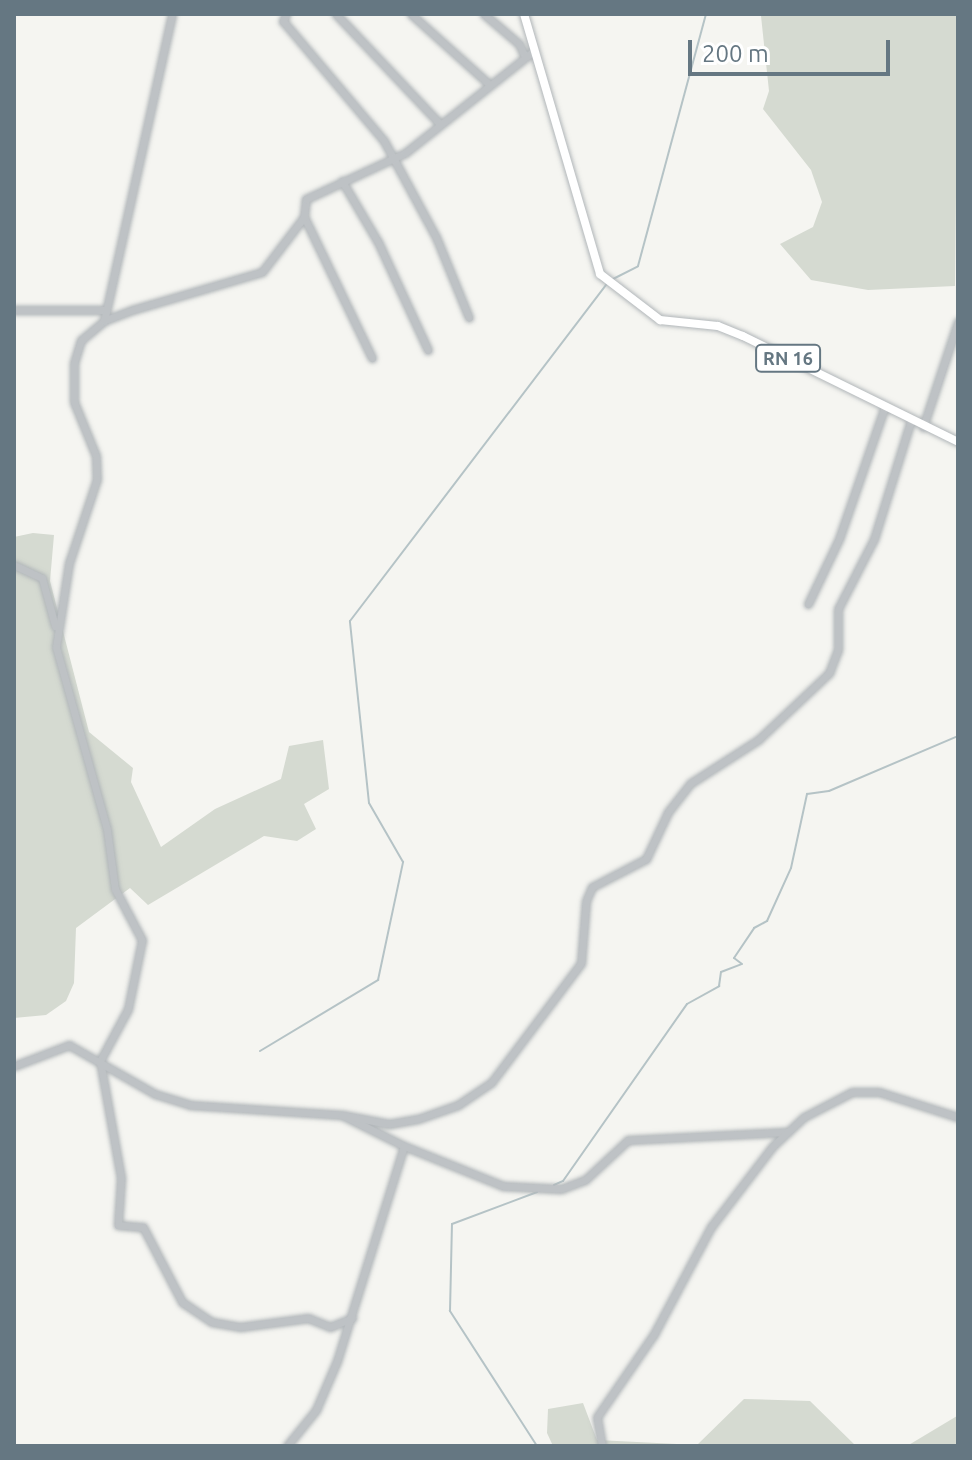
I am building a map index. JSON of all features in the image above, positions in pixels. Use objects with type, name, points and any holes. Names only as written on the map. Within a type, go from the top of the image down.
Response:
[{"type":"main road","name":"RN 16","points":[[524,14],[528,55],[600,274],[660,320],[731,331],[958,442]]},
{"type":"street","points":[[104,321],[172,14]]},
{"type":"street","points":[[275,14],[285,17],[356,105],[393,161],[436,237],[469,318]]},
{"type":"street","points":[[336,14],[439,123]]},
{"type":"street","points":[[411,14],[488,83]]},
{"type":"street","points":[[56,629],[69,563],[97,479],[96,456],[74,402],[74,363],[81,340],[104,321],[262,272],[304,217],[306,199],[393,161],[488,83],[528,55],[484,14]]},
{"type":"street","points":[[342,181],[378,242],[428,350]]},
{"type":"street","points":[[304,217],[372,358]]},
{"type":"street","points":[[14,310],[106,310]]},
{"type":"street","points":[[923,427],[958,322]]},
{"type":"street","points":[[808,604],[839,539],[885,406]]},
{"type":"street","points":[[14,1066],[69,1045],[155,1094],[190,1105],[342,1115],[389,1124],[418,1119],[458,1105],[491,1083],[581,963],[586,901],[592,887],[646,859],[668,812],[691,783],[758,740],[829,673],[838,650],[838,609],[874,539],[911,420]]},
{"type":"street","points":[[14,565],[42,578],[56,629],[61,670],[107,830],[115,889],[142,940],[128,1009],[100,1061],[121,1178],[118,1225],[143,1227],[182,1302],[212,1322],[240,1327],[308,1318],[330,1327],[352,1318]]},
{"type":"street","points":[[602,1446],[597,1417],[654,1334],[711,1227],[789,1132],[826,1101],[852,1092],[879,1092],[958,1117]]},
{"type":"street","points":[[342,1115],[404,1146],[503,1186],[561,1189],[585,1180],[628,1140],[789,1132]]},
{"type":"street","points":[[287,1446],[316,1410],[352,1318],[404,1146]]},
{"type":"shaded area","points":[[958,14],[955,286],[868,290],[811,280],[780,244],[813,227],[822,202],[811,170],[763,109],[769,91],[761,16]]},
{"type":"shaded area","points":[[33,533],[54,535],[50,581],[89,732],[133,768],[131,782],[161,847],[215,809],[281,779],[289,746],[323,740],[329,789],[304,804],[316,829],[297,841],[264,836],[148,905],[130,888],[76,928],[74,983],[66,1001],[46,1015],[14,1018],[14,537]]},
{"type":"shaded area","points":[[744,1399],[810,1401],[856,1446],[553,1446],[547,1433],[548,1409],[583,1403],[597,1440],[697,1445]]},
{"type":"shaded area","points":[[957,1416],[958,1446],[907,1446]]},
{"type":"waterway","points":[[613,279],[638,266],[706,14]]},
{"type":"waterway","points":[[260,1051],[378,980],[403,862],[369,803],[350,621],[608,282]]},
{"type":"waterway","points":[[554,1185],[563,1181],[687,1004],[719,986],[721,972],[742,964],[734,958],[754,928],[767,921],[791,868],[807,794],[829,791],[958,736]]},
{"type":"waterway","points":[[537,1192],[452,1224],[450,1311],[537,1446]]}]
